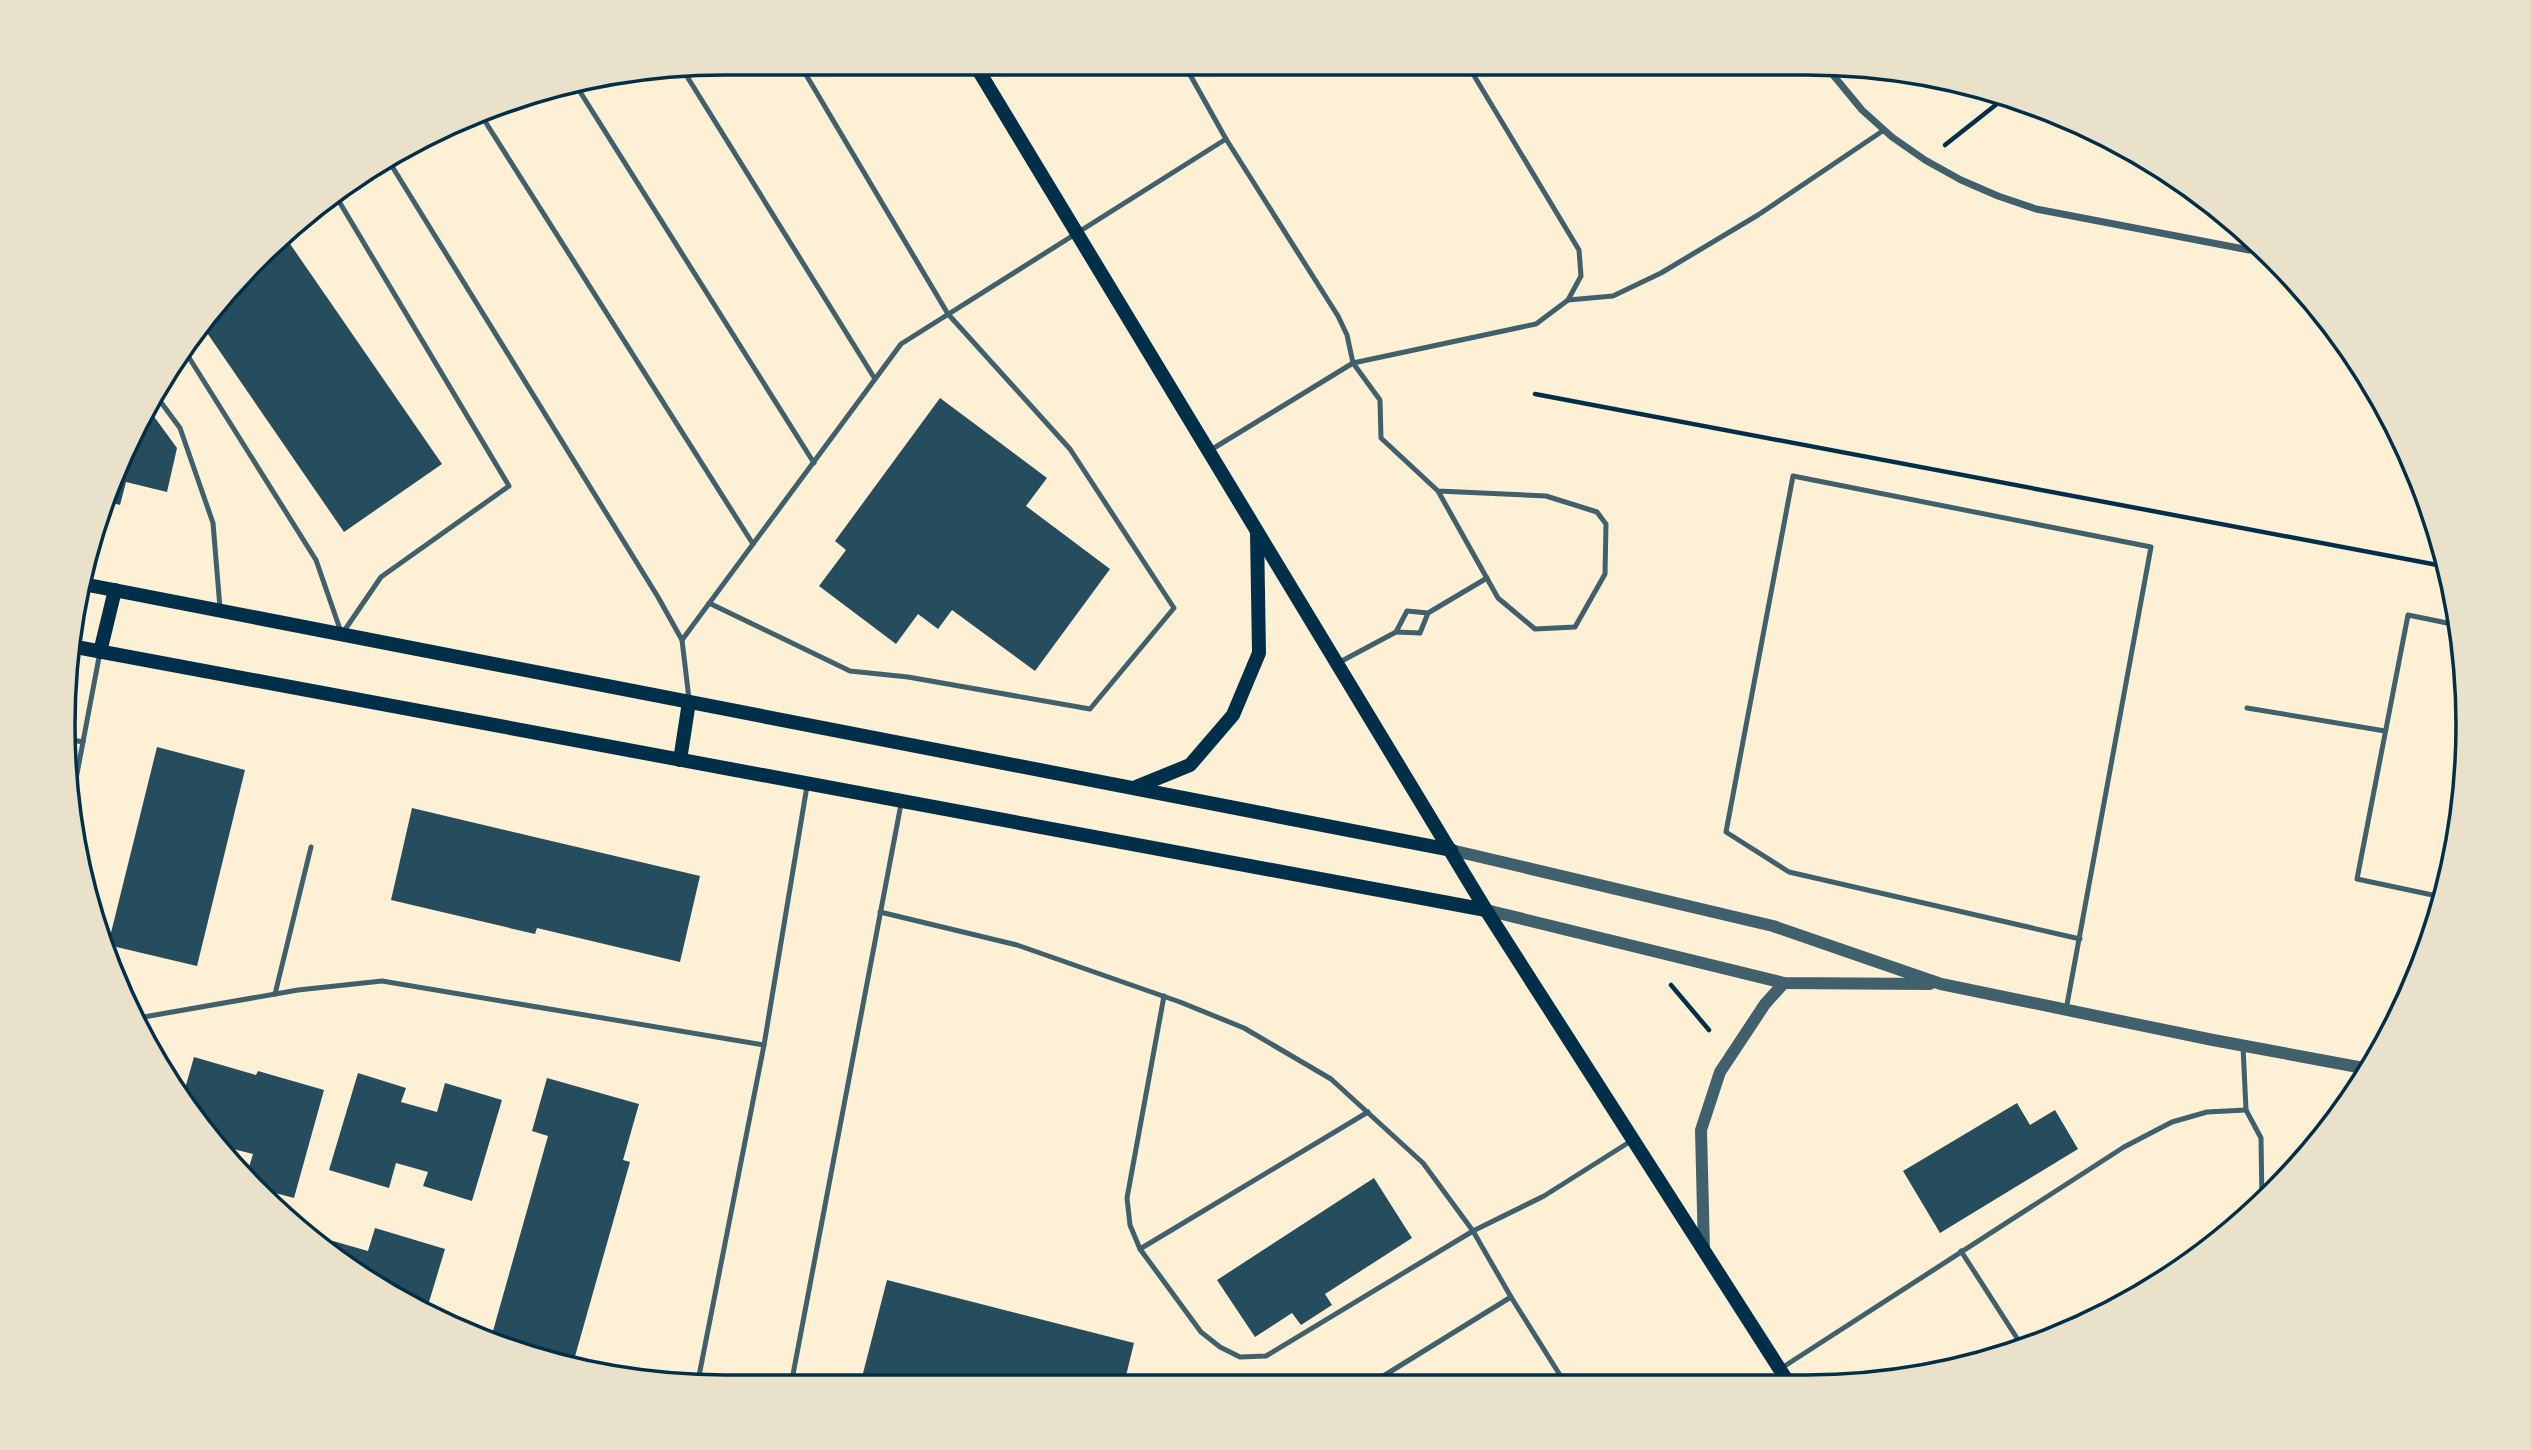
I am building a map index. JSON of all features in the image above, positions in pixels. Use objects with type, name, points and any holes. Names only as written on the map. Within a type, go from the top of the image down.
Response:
[{"type":"main road","points":[[981,75],[1486,910],[1784,1375]]},
{"type":"main road","points":[[1135,788],[1189,765],[1233,715],[1259,653],[1257,531]]},
{"type":"main road","points":[[91,585],[1451,850]]},
{"type":"main road","points":[[100,652],[115,590]]},
{"type":"main road","points":[[80,648],[1486,910]]},
{"type":"main road","points":[[680,760],[689,702]]},
{"type":"street","points":[[1834,76],[1862,110],[1884,130],[1925,160],[1985,191],[2036,208],[2248,250]]},
{"type":"street","points":[[1451,850],[1773,926],[1941,984],[2358,1067]]},
{"type":"street","points":[[1486,910],[1784,983],[1941,984]]},
{"type":"street","points":[[1704,1251],[1701,1130],[1720,1072],[1765,1004],[1784,983]]},
{"type":"lane","points":[[709,603],[850,671],[908,677],[1090,709],[1174,608],[1070,449],[948,314],[806,75]]},
{"type":"lane","points":[[1190,75],[1226,139],[1338,316],[1347,335],[1353,363],[1380,400],[1381,438],[1438,491],[1499,598],[1535,629],[1575,628],[1605,573],[1606,524],[1597,512],[1546,496],[1438,491]]},
{"type":"lane","points":[[1209,451],[1353,363],[1536,324],[1568,300],[1581,276],[1578,250],[1474,75]]},
{"type":"lane","points":[[687,77],[875,379]]},
{"type":"lane","points":[[580,92],[814,463]]},
{"type":"lane","points":[[485,122],[752,544]]},
{"type":"lane","points":[[1568,300],[1613,296],[1661,273],[1758,215],[1884,130]]},
{"type":"lane","points":[[682,640],[901,344],[1226,139]]},
{"type":"lane","points":[[392,167],[682,640],[689,702]]},
{"type":"lane","points":[[340,202],[509,486],[381,577],[342,635]]},
{"type":"lane","points":[[189,358],[316,560],[342,635]]},
{"type":"lane","points":[[161,402],[180,428],[213,523],[221,611]]},
{"type":"lane","points":[[2066,1010],[2080,939],[2151,547],[1793,475],[1726,832],[1789,873],[2080,939]]},
{"type":"lane","points":[[1396,632],[1407,611],[1428,613],[1487,578]]},
{"type":"lane","points":[[1338,663],[1396,632],[1420,633],[1428,613]]},
{"type":"lane","points":[[2433,895],[2357,879],[2408,615],[2447,623]]},
{"type":"lane","points":[[77,771],[100,652]]},
{"type":"lane","points":[[2247,708],[2385,731]]},
{"type":"lane","points":[[76,741],[83,742]]},
{"type":"lane","points":[[699,1374],[764,1045],[808,783]]},
{"type":"lane","points":[[793,1375],[901,801]]},
{"type":"lane","points":[[275,994],[311,847]]},
{"type":"lane","points":[[880,912],[1017,945],[1164,996],[1244,1028],[1331,1079],[1423,1163],[1473,1230],[1511,1297],[1561,1375]]},
{"type":"lane","points":[[145,1017],[275,994],[382,981],[764,1045]]},
{"type":"lane","points":[[1164,996],[1127,1198],[1130,1225],[1140,1249],[1201,1332],[1220,1347],[1240,1357],[1266,1356],[1473,1230],[1544,1196],[1633,1140]]},
{"type":"lane","points":[[2243,1046],[2246,1110],[2261,1138],[2262,1187]]},
{"type":"lane","points":[[1784,1375],[1961,1251],[2124,1147],[2172,1122],[2207,1112],[2246,1110]]},
{"type":"lane","points":[[1140,1249],[1368,1112]]},
{"type":"lane","points":[[1961,1251],[2018,1339]]},
{"type":"lane","points":[[1385,1375],[1511,1297]]},
{"type":"path","points":[[1925,160],[1997,104]]},
{"type":"path","points":[[1535,394],[2436,565]]},
{"type":"path","points":[[1669,983],[1709,1030]]},
{"type":"building","points":[[290,243],[442,464],[344,532],[207,333],[236,297]]},
{"type":"building","points":[[940,398],[1047,478],[1026,506],[1110,569],[1035,671],[952,610],[938,629],[918,614],[896,644],[819,586],[846,550],[835,541]]},
{"type":"building","points":[[154,416],[177,448],[167,492],[126,482],[120,505],[115,504],[125,476]]},
{"type":"building","points":[[157,747],[245,770],[197,966],[115,947],[110,935]]},
{"type":"building","points":[[412,808],[700,876],[680,962],[537,928],[535,934],[391,900]]},
{"type":"building","points":[[194,1057],[256,1075],[258,1071],[324,1090],[294,1198],[275,1193],[266,1184],[249,1167],[253,1154],[233,1149],[186,1087]]},
{"type":"building","points":[[358,1073],[406,1088],[401,1102],[437,1112],[445,1083],[502,1100],[472,1201],[423,1186],[428,1172],[396,1163],[389,1188],[329,1170]]},
{"type":"building","points":[[547,1078],[639,1104],[623,1160],[630,1162],[575,1357],[493,1331],[548,1136],[532,1131]]},
{"type":"building","points":[[2017,1103],[2030,1125],[2055,1110],[2078,1149],[1940,1233],[1903,1171]]},
{"type":"building","points":[[1374,1178],[1412,1238],[1325,1294],[1332,1305],[1301,1325],[1292,1313],[1255,1337],[1217,1280]]},
{"type":"building","points":[[375,1228],[445,1249],[429,1303],[400,1288],[329,1240],[368,1251]]},
{"type":"building","points":[[887,1280],[1134,1343],[1126,1375],[863,1375]]}]
